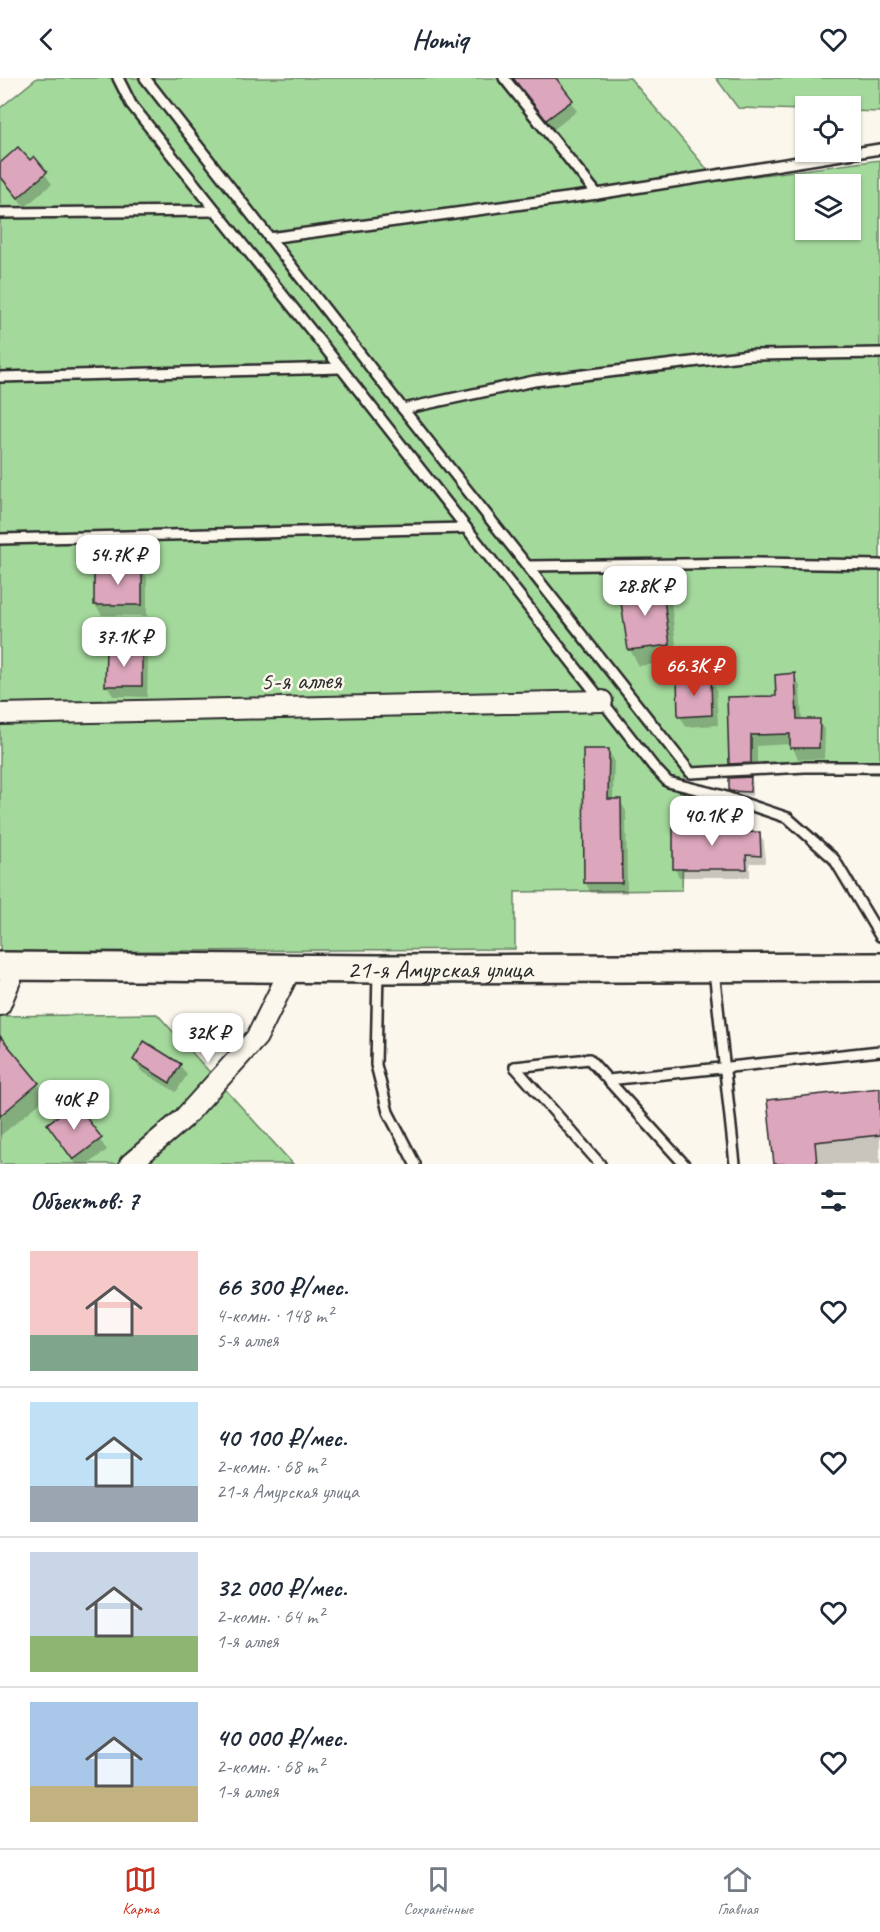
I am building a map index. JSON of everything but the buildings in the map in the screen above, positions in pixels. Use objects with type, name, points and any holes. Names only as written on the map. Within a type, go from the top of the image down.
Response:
[{"type":"main road","name":"21-я Амурская улица","points":[[8,966],[378,969],[880,967]]},
{"type":"street","name":"5-я аллея","points":[[0,714],[602,701]]},
{"type":"street","points":[[0,1005],[8,966]]},
{"type":"street","points":[[130,1164],[183,1119],[257,1037],[291,968]]},
{"type":"lane","points":[[118,78],[131,104],[653,766],[668,782],[720,795],[788,818],[834,859],[880,936]]},
{"type":"lane","points":[[145,78],[691,773],[805,767],[880,767]]},
{"type":"lane","points":[[504,78],[597,194]]},
{"type":"lane","points":[[269,238],[597,194],[880,149]]},
{"type":"lane","points":[[0,213],[216,211]]},
{"type":"lane","points":[[403,409],[534,381],[749,355],[880,353]]},
{"type":"lane","points":[[0,377],[341,368]]},
{"type":"lane","points":[[0,539],[466,528]]},
{"type":"lane","points":[[528,566],[755,562],[880,565]]},
{"type":"lane","points":[[714,967],[735,1164]]},
{"type":"lane","points":[[378,969],[376,1065],[388,1112],[416,1164]]},
{"type":"lane","points":[[608,1080],[880,1052]]},
{"type":"lane","points":[[600,1164],[515,1067],[589,1059],[684,1164]]},
{"type":"green space","points":[[37,78],[630,78],[717,181],[880,160],[880,774],[685,769],[682,890],[515,892],[515,949],[0,952],[0,108]]},
{"type":"green space","points":[[716,78],[880,78],[880,112],[861,111],[861,96],[795,96],[795,110],[738,108]]},
{"type":"green space","points":[[157,1014],[293,1164],[0,1164],[0,1016]]}]
